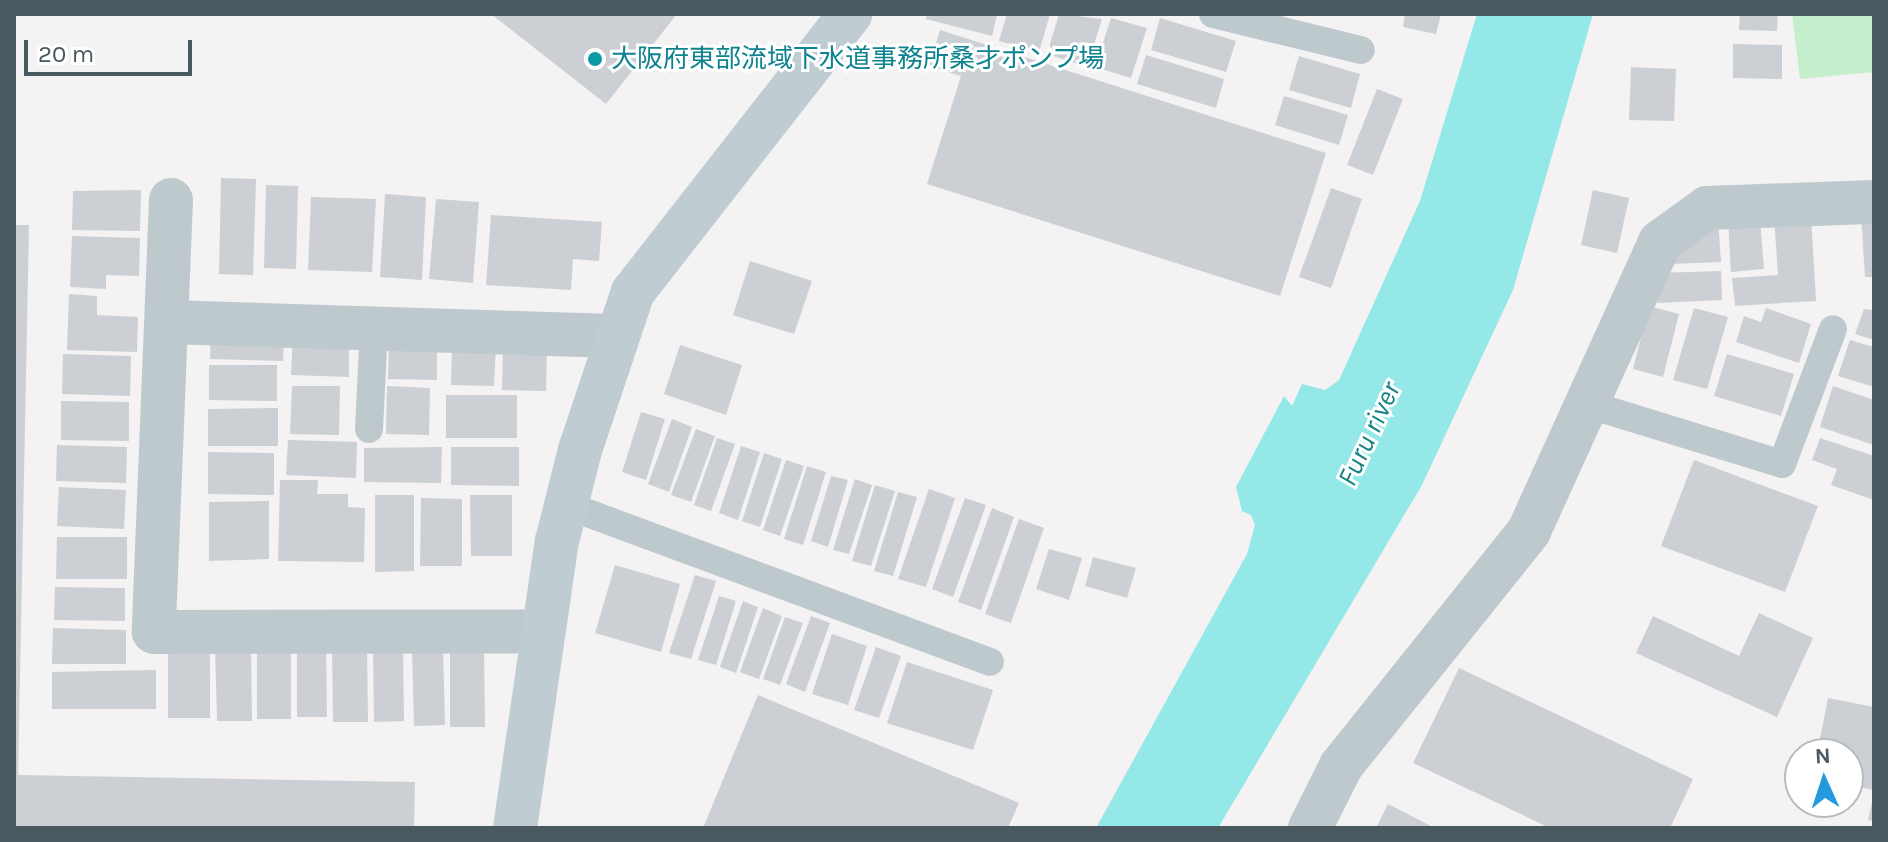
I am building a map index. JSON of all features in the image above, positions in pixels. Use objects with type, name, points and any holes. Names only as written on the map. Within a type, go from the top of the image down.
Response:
[{"type":"street","points":[[515,828],[543,631],[566,505],[615,336],[633,292],[850,14]]},
{"type":"street","points":[[171,200],[154,632],[543,631]]},
{"type":"street","points":[[1310,828],[1341,766],[1529,531],[1660,242],[1707,208],[1874,202]]},
{"type":"street","points":[[167,322],[615,336]]},
{"type":"lane","points":[[1213,14],[1361,50]]},
{"type":"lane","points":[[369,429],[374,328]]},
{"type":"lane","points":[[1587,404],[1782,464],[1833,329]]},
{"type":"lane","points":[[566,505],[990,662]]},
{"type":"green space","points":[[1792,14],[1874,14],[1874,72],[1800,79]]},
{"type":"water","name":"Furu river","points":[[1477,14],[1593,14],[1513,290],[1422,485],[1218,828],[1096,828],[1247,554],[1255,525],[1251,515],[1242,511],[1236,487],[1284,396],[1292,406],[1302,384],[1325,390],[1339,380],[1420,201]]},
{"type":"building","name":"大阪府東部流域下水道事務所桑才ポンプ場","points":[[491,14],[677,14],[606,104]]},
{"type":"building","points":[[927,14],[997,14],[992,36],[926,19]]},
{"type":"building","points":[[1007,14],[1050,14],[1039,52],[999,41]]},
{"type":"building","points":[[1059,14],[1102,19],[1087,67],[1047,54]]},
{"type":"building","points":[[1405,14],[1441,14],[1436,34],[1403,27]]},
{"type":"building","points":[[1740,14],[1778,14],[1777,31],[1739,30]]},
{"type":"building","points":[[1111,18],[1147,28],[1131,78],[1095,67]]},
{"type":"building","points":[[1160,18],[1236,41],[1226,72],[1151,50]]},
{"type":"building","points":[[940,30],[1326,153],[1280,296],[927,184],[961,76],[929,66]]},
{"type":"building","points":[[1733,44],[1782,45],[1782,79],[1733,78]]},
{"type":"building","points":[[1146,55],[1224,79],[1216,108],[1137,84]]},
{"type":"building","points":[[1299,56],[1360,74],[1351,108],[1289,90]]},
{"type":"building","points":[[1631,67],[1676,69],[1674,121],[1629,120]]},
{"type":"building","points":[[1377,89],[1403,99],[1373,175],[1347,165]]},
{"type":"building","points":[[1284,96],[1348,115],[1339,145],[1275,125]]},
{"type":"building","points":[[221,178],[256,179],[253,275],[219,274]]},
{"type":"building","points":[[266,185],[298,186],[296,269],[264,268]]},
{"type":"building","points":[[1331,188],[1362,199],[1331,288],[1299,277]]},
{"type":"building","points":[[141,190],[140,231],[72,230],[73,191]]},
{"type":"building","points":[[1593,190],[1629,198],[1617,253],[1581,245]]},
{"type":"building","points":[[385,194],[426,197],[422,280],[380,277]]},
{"type":"building","points":[[311,197],[376,199],[372,272],[308,270]]},
{"type":"building","points":[[436,199],[479,202],[473,283],[429,279]]},
{"type":"building","points":[[491,215],[602,222],[599,261],[573,259],[571,290],[486,285]]},
{"type":"building","points":[[1811,215],[1816,301],[1735,306],[1732,278],[1778,275],[1774,217]]},
{"type":"building","points":[[1861,215],[1874,215],[1874,277],[1865,277]]},
{"type":"building","points":[[1718,218],[1721,262],[1671,264],[1670,244]]},
{"type":"building","points":[[1760,219],[1764,269],[1731,272],[1728,220]]},
{"type":"building","points":[[14,225],[29,225],[18,775],[415,782],[414,828],[14,828]]},
{"type":"building","points":[[72,236],[140,238],[139,276],[106,275],[106,289],[70,287]]},
{"type":"building","points":[[750,261],[812,281],[794,334],[733,315]]},
{"type":"building","points":[[1721,271],[1722,300],[1658,303],[1656,273]]},
{"type":"building","points":[[69,294],[97,296],[97,315],[138,317],[137,352],[67,350]]},
{"type":"building","points":[[1649,306],[1679,314],[1663,377],[1633,369]]},
{"type":"building","points":[[1694,308],[1728,317],[1707,389],[1673,380]]},
{"type":"building","points":[[1766,308],[1811,324],[1799,363],[1736,342],[1744,316],[1761,322]]},
{"type":"building","points":[[1864,309],[1874,310],[1874,340],[1855,334]]},
{"type":"building","points":[[211,330],[284,332],[283,361],[210,359]]},
{"type":"building","points":[[293,334],[349,336],[349,377],[291,375]]},
{"type":"building","points":[[1850,340],[1874,347],[1874,387],[1838,376]]},
{"type":"building","points":[[389,341],[437,342],[437,380],[388,379]]},
{"type":"building","points":[[680,345],[742,365],[726,415],[664,394]]},
{"type":"building","points":[[452,346],[496,347],[494,386],[451,385]]},
{"type":"building","points":[[503,347],[547,348],[546,391],[502,390]]},
{"type":"building","points":[[63,354],[131,356],[130,396],[62,394]]},
{"type":"building","points":[[1727,354],[1794,374],[1781,416],[1714,396]]},
{"type":"building","points":[[209,365],[277,365],[277,401],[209,400]]},
{"type":"building","points":[[292,386],[340,386],[339,435],[290,434]]},
{"type":"building","points":[[387,386],[430,388],[429,435],[386,434]]},
{"type":"building","points":[[1833,386],[1874,400],[1874,445],[1820,427]]},
{"type":"building","points":[[446,395],[517,395],[517,438],[446,438]]},
{"type":"building","points":[[61,401],[129,402],[129,441],[61,440]]},
{"type":"building","points":[[278,408],[278,446],[208,446],[208,409]]},
{"type":"building","points":[[641,412],[665,419],[646,480],[622,472]]},
{"type":"building","points":[[672,419],[692,427],[669,492],[648,484]]},
{"type":"building","points":[[696,429],[715,436],[691,502],[671,495]]},
{"type":"building","points":[[717,438],[735,444],[711,511],[694,505]]},
{"type":"building","points":[[1820,438],[1874,456],[1874,500],[1831,485],[1837,469],[1812,460]]},
{"type":"building","points":[[288,440],[357,442],[356,478],[286,475]]},
{"type":"building","points":[[57,445],[127,447],[126,483],[56,481]]},
{"type":"building","points":[[741,446],[760,452],[738,520],[719,513]]},
{"type":"building","points":[[442,447],[441,483],[364,482],[364,448]]},
{"type":"building","points":[[451,447],[519,447],[519,486],[451,485]]},
{"type":"building","points":[[208,452],[274,453],[274,495],[208,494]]},
{"type":"building","points":[[764,453],[782,459],[760,527],[742,521]]},
{"type":"building","points":[[786,460],[804,466],[780,536],[763,530]]},
{"type":"building","points":[[1694,460],[1818,506],[1785,592],[1661,546]]},
{"type":"building","points":[[807,466],[826,472],[803,545],[784,539]]},
{"type":"building","points":[[831,476],[848,480],[828,547],[811,541]]},
{"type":"building","points":[[855,479],[872,485],[849,554],[833,550]]},
{"type":"building","points":[[280,480],[318,480],[317,494],[348,494],[348,507],[365,508],[364,562],[278,561]]},
{"type":"building","points":[[875,485],[895,491],[871,566],[852,561]]},
{"type":"building","points":[[59,487],[126,490],[124,529],[57,526]]},
{"type":"building","points":[[929,489],[955,498],[926,587],[898,579]]},
{"type":"building","points":[[898,492],[917,497],[893,576],[874,571]]},
{"type":"building","points":[[375,495],[414,495],[414,571],[375,572]]},
{"type":"building","points":[[470,495],[512,495],[512,556],[471,556]]},
{"type":"building","points":[[421,498],[462,499],[462,566],[420,566]]},
{"type":"building","points":[[965,498],[986,505],[953,597],[932,589]]},
{"type":"building","points":[[269,501],[269,559],[209,561],[209,502]]},
{"type":"building","points":[[992,508],[1014,517],[981,610],[958,602]]},
{"type":"building","points":[[1019,519],[1044,528],[1011,623],[985,614]]},
{"type":"building","points":[[57,537],[127,537],[127,579],[56,579]]},
{"type":"building","points":[[1049,549],[1082,558],[1069,600],[1036,589]]},
{"type":"building","points":[[1093,557],[1136,568],[1127,598],[1085,586]]},
{"type":"building","points":[[615,565],[680,584],[661,652],[595,633]]},
{"type":"building","points":[[695,575],[716,581],[691,659],[669,653]]},
{"type":"building","points":[[55,587],[125,588],[125,621],[54,620]]},
{"type":"building","points":[[719,596],[736,601],[716,665],[698,660]]},
{"type":"building","points":[[743,601],[758,607],[736,673],[720,667]]},
{"type":"building","points":[[763,608],[782,616],[759,679],[740,672]]},
{"type":"building","points":[[1759,613],[1813,638],[1777,717],[1636,653],[1653,616],[1739,656]]},
{"type":"building","points":[[811,616],[830,623],[805,692],[786,684]]},
{"type":"building","points":[[785,617],[803,623],[780,685],[763,679]]},
{"type":"building","points":[[53,628],[126,630],[126,664],[52,664]]},
{"type":"building","points":[[832,634],[867,646],[848,705],[812,694]]},
{"type":"building","points":[[168,643],[210,643],[210,718],[168,718]]},
{"type":"building","points":[[251,643],[252,721],[217,721],[215,644]]},
{"type":"building","points":[[326,645],[327,717],[297,717],[297,646]]},
{"type":"building","points":[[332,645],[367,645],[368,722],[333,722]]},
{"type":"building","points":[[257,646],[291,646],[291,719],[257,719]]},
{"type":"building","points":[[403,646],[404,721],[374,722],[373,647]]},
{"type":"building","points":[[876,647],[901,656],[879,718],[854,710]]},
{"type":"building","points":[[412,649],[443,649],[445,725],[414,726]]},
{"type":"building","points":[[450,651],[484,651],[485,727],[450,727]]},
{"type":"building","points":[[907,662],[993,690],[973,750],[887,723]]},
{"type":"building","points":[[1459,668],[1693,779],[1670,828],[1550,828],[1413,763]]},
{"type":"building","points":[[156,670],[156,709],[52,709],[52,672]]},
{"type":"building","points":[[758,695],[1019,803],[1008,828],[703,828]]},
{"type":"building","points":[[1828,698],[1874,707],[1874,790],[1864,788],[1864,738],[1820,738]]},
{"type":"building","points":[[1874,793],[1874,821],[1868,820]]},
{"type":"building","points":[[1388,804],[1435,828],[1376,828]]},
{"type":"place","name":"大阪府東部流域下水道事務所桑才ポンプ場","points":[[595,59]]}]
